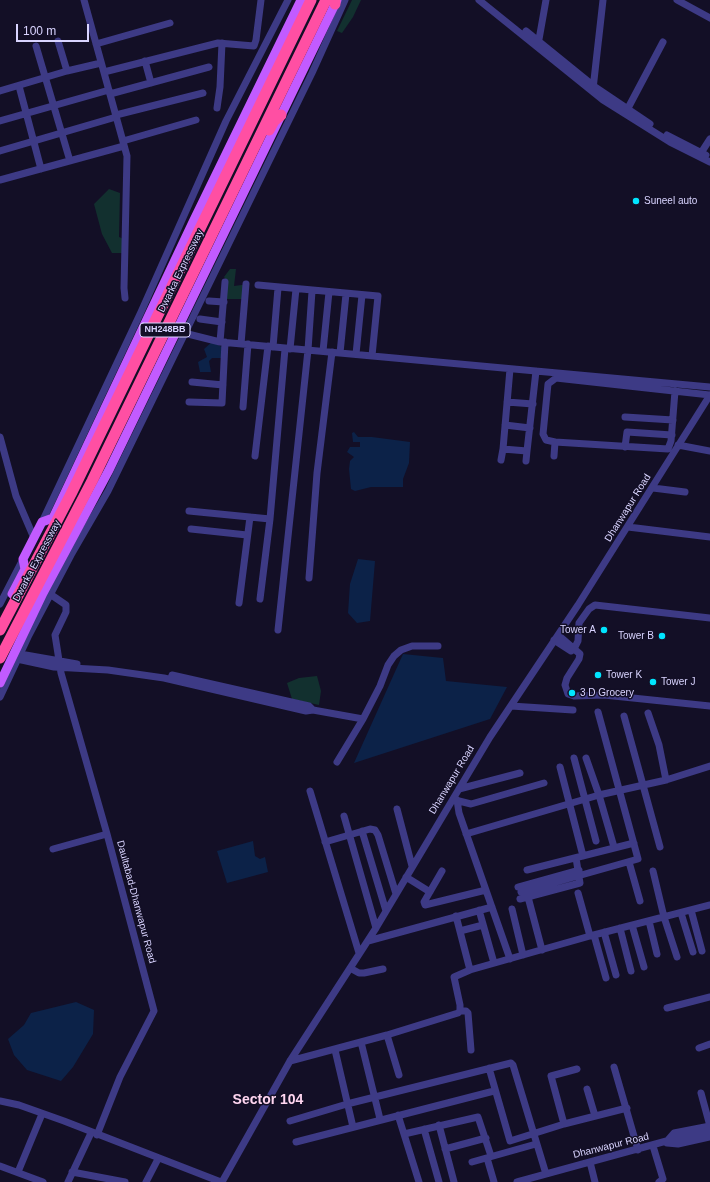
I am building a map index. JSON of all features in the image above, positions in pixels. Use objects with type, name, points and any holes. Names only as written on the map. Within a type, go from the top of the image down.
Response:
[{"type":"highway","name":"Dwarka Expressway","points":[[0,630],[71,494],[311,0]]},
{"type":"highway","name":"Dwarka Expressway","points":[[0,658],[92,481],[230,198],[336,1]]},
{"type":"highway","points":[[219,191],[217,183],[246,125],[247,112]]},
{"type":"highway","points":[[230,198],[240,187],[274,121],[281,115]]},
{"type":"main road","points":[[0,619],[25,569],[23,559],[42,522],[53,518],[193,222],[301,0]]},
{"type":"main road","points":[[0,683],[43,593],[109,470],[336,1]]},
{"type":"street","points":[[84,0],[128,161],[124,288],[125,298]]},
{"type":"street","points":[[254,46],[261,0]]},
{"type":"street","points":[[42,522],[141,312],[226,121],[288,0]]},
{"type":"street","points":[[479,0],[514,25],[625,115],[710,162]]},
{"type":"street","points":[[486,0],[514,25]]},
{"type":"street","points":[[538,44],[546,0]]},
{"type":"street","points":[[594,89],[603,0]]},
{"type":"street","points":[[678,0],[710,18]]},
{"type":"street","points":[[0,697],[50,594],[108,490],[312,73],[336,1]]},
{"type":"street","points":[[96,44],[170,23]]},
{"type":"street","points":[[58,41],[67,71]]},
{"type":"street","points":[[627,110],[663,42]]},
{"type":"street","points":[[217,108],[220,87],[222,43]]},
{"type":"street","points":[[104,72],[222,43],[264,47]]},
{"type":"street","points":[[36,46],[54,106],[60,133],[70,161]]},
{"type":"street","points":[[145,61],[151,83]]},
{"type":"street","points":[[0,91],[67,71],[101,63]]},
{"type":"street","points":[[0,121],[209,67]]},
{"type":"street","points":[[19,86],[41,169]]},
{"type":"street","points":[[594,89],[671,140],[710,156]]},
{"type":"street","points":[[0,150],[116,116],[204,93]]},
{"type":"street","points":[[0,180],[70,161],[196,120]]},
{"type":"street","points":[[701,153],[710,139]]},
{"type":"street","points":[[189,402],[222,402],[222,322],[225,282]]},
{"type":"street","points":[[243,407],[246,284]]},
{"type":"street","points":[[258,285],[379,297],[372,356]]},
{"type":"street","points":[[255,456],[278,288]]},
{"type":"street","points":[[260,599],[270,519],[287,349],[296,289]]},
{"type":"street","points":[[278,630],[308,350],[312,291]]},
{"type":"street","points":[[322,351],[329,292]]},
{"type":"street","points":[[340,353],[346,294]]},
{"type":"street","points":[[356,354],[362,295]]},
{"type":"street","points":[[209,301],[224,302]]},
{"type":"street","points":[[200,319],[222,322]]},
{"type":"street","points":[[184,333],[222,342],[271,346],[287,349],[710,387]]},
{"type":"street","points":[[309,578],[317,474],[332,352]]},
{"type":"street","points":[[502,460],[510,369]]},
{"type":"street","points":[[526,461],[536,371]]},
{"type":"street","points":[[675,391],[671,438],[668,450],[555,442],[546,440],[542,434],[548,384],[552,379],[560,378],[675,391],[710,395]]},
{"type":"street","points":[[192,382],[223,385]]},
{"type":"street","name":"Dhanwapur Road","points":[[222,1182],[290,1061],[368,941],[412,866],[455,800],[458,789],[653,488],[710,395]]},
{"type":"street","points":[[507,402],[533,404]]},
{"type":"street","points":[[625,417],[673,420]]},
{"type":"street","points":[[505,425],[530,428]]},
{"type":"street","points":[[625,447],[627,432],[671,438],[679,444],[710,451]]},
{"type":"street","points":[[0,437],[16,496],[34,538]]},
{"type":"street","points":[[554,456],[555,442]]},
{"type":"street","points":[[503,449],[527,451]]},
{"type":"street","points":[[653,488],[685,492]]},
{"type":"street","points":[[189,511],[270,519]]},
{"type":"street","points":[[239,603],[250,517]]},
{"type":"street","points":[[628,527],[710,537]]},
{"type":"street","points":[[191,529],[247,535]]},
{"type":"street","points":[[0,604],[23,559]]},
{"type":"street","name":"Daultabad-Dhanwapur Road","points":[[50,594],[66,605],[66,612],[55,635],[60,665],[154,1011],[120,1077],[94,1134],[72,1172],[68,1182]]},
{"type":"street","points":[[574,649],[578,641],[579,623],[589,609],[595,604],[710,618]]},
{"type":"street","points":[[556,638],[579,652],[580,657],[567,678],[565,685],[568,694],[574,696],[604,695],[710,706]]},
{"type":"street","points":[[337,762],[363,719],[380,686],[388,665],[398,653],[401,650],[412,646],[438,646]]},
{"type":"street","points":[[19,656],[60,665],[134,673],[164,678],[222,689],[306,711],[313,710],[363,719]]},
{"type":"street","points":[[511,706],[572,710]]},
{"type":"street","points":[[522,894],[579,873],[638,859],[598,712]]},
{"type":"street","points":[[648,713],[657,739],[666,780]]},
{"type":"street","points":[[624,716],[660,847]]},
{"type":"street","points":[[574,758],[596,841]]},
{"type":"street","points":[[586,758],[599,795],[614,847]]},
{"type":"street","points":[[466,834],[584,799],[666,780],[710,767]]},
{"type":"street","points":[[522,894],[580,883],[580,857],[560,768]]},
{"type":"street","points":[[458,789],[520,773]]},
{"type":"street","points":[[455,800],[471,804],[544,783]]},
{"type":"street","points":[[310,791],[359,953]]},
{"type":"street","points":[[455,800],[510,959]]},
{"type":"street","points":[[397,809],[412,866]]},
{"type":"street","points":[[344,816],[376,928]]},
{"type":"street","points":[[325,842],[362,831],[373,829],[377,831],[396,894]]},
{"type":"street","points":[[362,831],[386,911]]},
{"type":"street","points":[[54,849],[107,834]]},
{"type":"street","points":[[527,870],[634,843]]},
{"type":"street","points":[[629,862],[640,901]]},
{"type":"street","points":[[442,871],[424,902],[425,905],[486,890]]},
{"type":"street","points":[[653,871],[664,917],[677,957]]},
{"type":"street","points":[[406,877],[430,892]]},
{"type":"street","points":[[578,893],[606,978]]},
{"type":"street","points":[[522,894],[542,950]]},
{"type":"street","points":[[460,1011],[454,977],[470,970],[604,932],[710,905]]},
{"type":"street","points":[[368,941],[492,907]]},
{"type":"street","points":[[512,909],[523,955]]},
{"type":"street","points":[[479,910],[494,963]]},
{"type":"street","points":[[691,910],[702,951]]},
{"type":"street","points":[[681,913],[693,952]]},
{"type":"street","points":[[456,916],[470,970]]},
{"type":"street","points":[[649,921],[657,954]]},
{"type":"street","points":[[460,931],[483,925]]},
{"type":"street","points":[[632,925],[644,967]]},
{"type":"street","points":[[620,928],[631,971]]},
{"type":"street","points":[[604,932],[616,975]]},
{"type":"street","points":[[350,968],[358,973],[383,969]]},
{"type":"street","points":[[667,1008],[710,997]]},
{"type":"street","points":[[290,1061],[387,1035],[454,1015],[460,1011],[466,1011],[468,1013],[472,1050]]},
{"type":"street","points":[[387,1035],[399,1075]]},
{"type":"street","points":[[361,1042],[380,1119]]},
{"type":"street","points":[[699,1048],[710,1044]]},
{"type":"street","points":[[335,1050],[354,1127]]},
{"type":"street","points":[[290,1121],[348,1104],[506,1063],[513,1065],[546,1174]]},
{"type":"street","points":[[614,1067],[638,1150]]},
{"type":"street","points":[[489,1068],[494,1091],[509,1139],[514,1140],[564,1124],[627,1108]]},
{"type":"street","points":[[564,1124],[551,1076],[577,1069]]},
{"type":"street","points":[[587,1089],[595,1116]]},
{"type":"street","points":[[296,1142],[380,1119],[494,1091]]},
{"type":"street","points":[[665,1142],[674,1133],[710,1126],[701,1093]]},
{"type":"street","points":[[0,1101],[18,1105],[222,1182]]},
{"type":"street","points":[[18,1172],[42,1114]]},
{"type":"street","points":[[398,1115],[419,1182]]},
{"type":"street","points":[[404,1134],[478,1117],[486,1138],[494,1182]]},
{"type":"street","points":[[439,1125],[454,1182]]},
{"type":"street","points":[[424,1129],[439,1182]]},
{"type":"street","name":"Dhanwapur Road","points":[[517,1182],[710,1131]]},
{"type":"street","points":[[665,1142],[678,1144],[710,1137]]},
{"type":"street","points":[[445,1149],[486,1138]]},
{"type":"street","points":[[472,1162],[536,1144]]},
{"type":"street","points":[[653,1146],[663,1179],[659,1182]]},
{"type":"street","points":[[146,1182],[158,1159]]},
{"type":"street","points":[[590,1162],[595,1182]]},
{"type":"street","points":[[0,1166],[43,1182]]},
{"type":"street","points":[[72,1172],[126,1182]]},
{"type":"green space","points":[[352,0],[361,0],[353,17],[342,33],[337,31]]},
{"type":"green space","points":[[109,189],[120,193],[119,237],[124,239],[122,253],[112,253],[102,234],[94,204]]},
{"type":"green space","points":[[230,269],[236,269],[234,286],[249,284],[246,299],[227,299],[227,281],[224,277]]},
{"type":"green space","points":[[317,676],[321,691],[319,705],[292,699],[287,683],[299,678]]},
{"type":"water","points":[[212,342],[224,348],[223,358],[212,358],[209,361],[211,372],[200,372],[198,362],[207,357],[204,349]]},
{"type":"water","points":[[354,432],[358,437],[372,437],[410,442],[409,463],[403,479],[403,487],[371,487],[355,491],[351,489],[349,469],[350,461],[354,457],[347,452],[350,447],[360,447],[360,442],[353,442],[352,433]]},
{"type":"water","points":[[358,559],[375,561],[370,621],[357,623],[348,613],[350,584]]},
{"type":"water","points":[[403,654],[443,658],[446,681],[507,687],[490,719],[354,763]]},
{"type":"water","points":[[253,841],[255,856],[260,859],[265,857],[268,872],[227,883],[217,851]]},
{"type":"water","points":[[76,1002],[94,1010],[93,1034],[73,1067],[61,1081],[27,1070],[14,1055],[8,1039],[24,1025],[31,1013]]},
{"type":"place","name":"Suneel auto","points":[[636,201]]},
{"type":"place","name":"Tower A","points":[[604,630]]},
{"type":"place","name":"Tower B","points":[[662,636]]},
{"type":"place","name":"Tower K","points":[[598,675]]},
{"type":"place","name":"Tower J","points":[[653,682]]},
{"type":"place","name":"3 D Grocery","points":[[572,693]]},
{"type":"district","name":"Sector 104","points":[[268,1100]]}]
